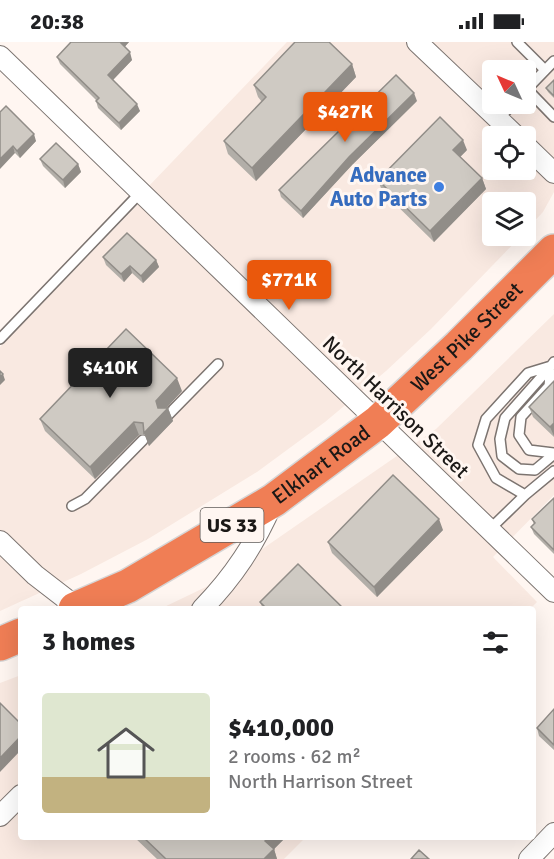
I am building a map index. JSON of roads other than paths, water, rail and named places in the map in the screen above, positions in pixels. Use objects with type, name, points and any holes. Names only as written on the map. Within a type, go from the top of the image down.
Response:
[{"type":"highway","name":"West Pike Street","points":[[378,422],[452,353],[554,251]]},
{"type":"highway","name":"Elkhart Road","points":[[83,606],[137,581],[274,500],[378,422]]},
{"type":"highway","points":[[0,644],[18,636]]},
{"type":"street","points":[[0,55],[12,42]]},
{"type":"street","points":[[417,42],[505,126]]},
{"type":"street","name":"North Harrison Street","points":[[0,55],[554,592]]},
{"type":"street","points":[[536,156],[554,173]]},
{"type":"street","points":[[205,606],[230,580],[257,540],[274,500]]},
{"type":"street","points":[[0,541],[35,575],[73,606]]},
{"type":"street","points":[[0,816],[18,798]]},
{"type":"street","points":[[529,859],[554,833]]},
{"type":"lane","points":[[517,42],[545,70]]},
{"type":"lane","points":[[536,79],[554,61]]},
{"type":"lane","points":[[536,100],[554,117]]},
{"type":"lane","points":[[498,119],[503,114]]},
{"type":"lane","points":[[0,339],[141,192]]},
{"type":"lane","points":[[167,416],[218,364]]},
{"type":"lane","points":[[552,364],[549,386],[521,417],[519,435],[529,450],[553,454]]},
{"type":"lane","points":[[552,364],[505,418],[500,439],[502,456],[519,469],[535,470],[553,454]]},
{"type":"lane","points":[[525,495],[496,478],[478,445],[486,419],[528,373],[552,364]]},
{"type":"lane","points":[[72,506],[85,499],[143,440]]},
{"type":"lane","points":[[490,530],[525,495],[554,471]]},
{"type":"place","name":"Advance Auto Parts","points":[[439,187]]}]
